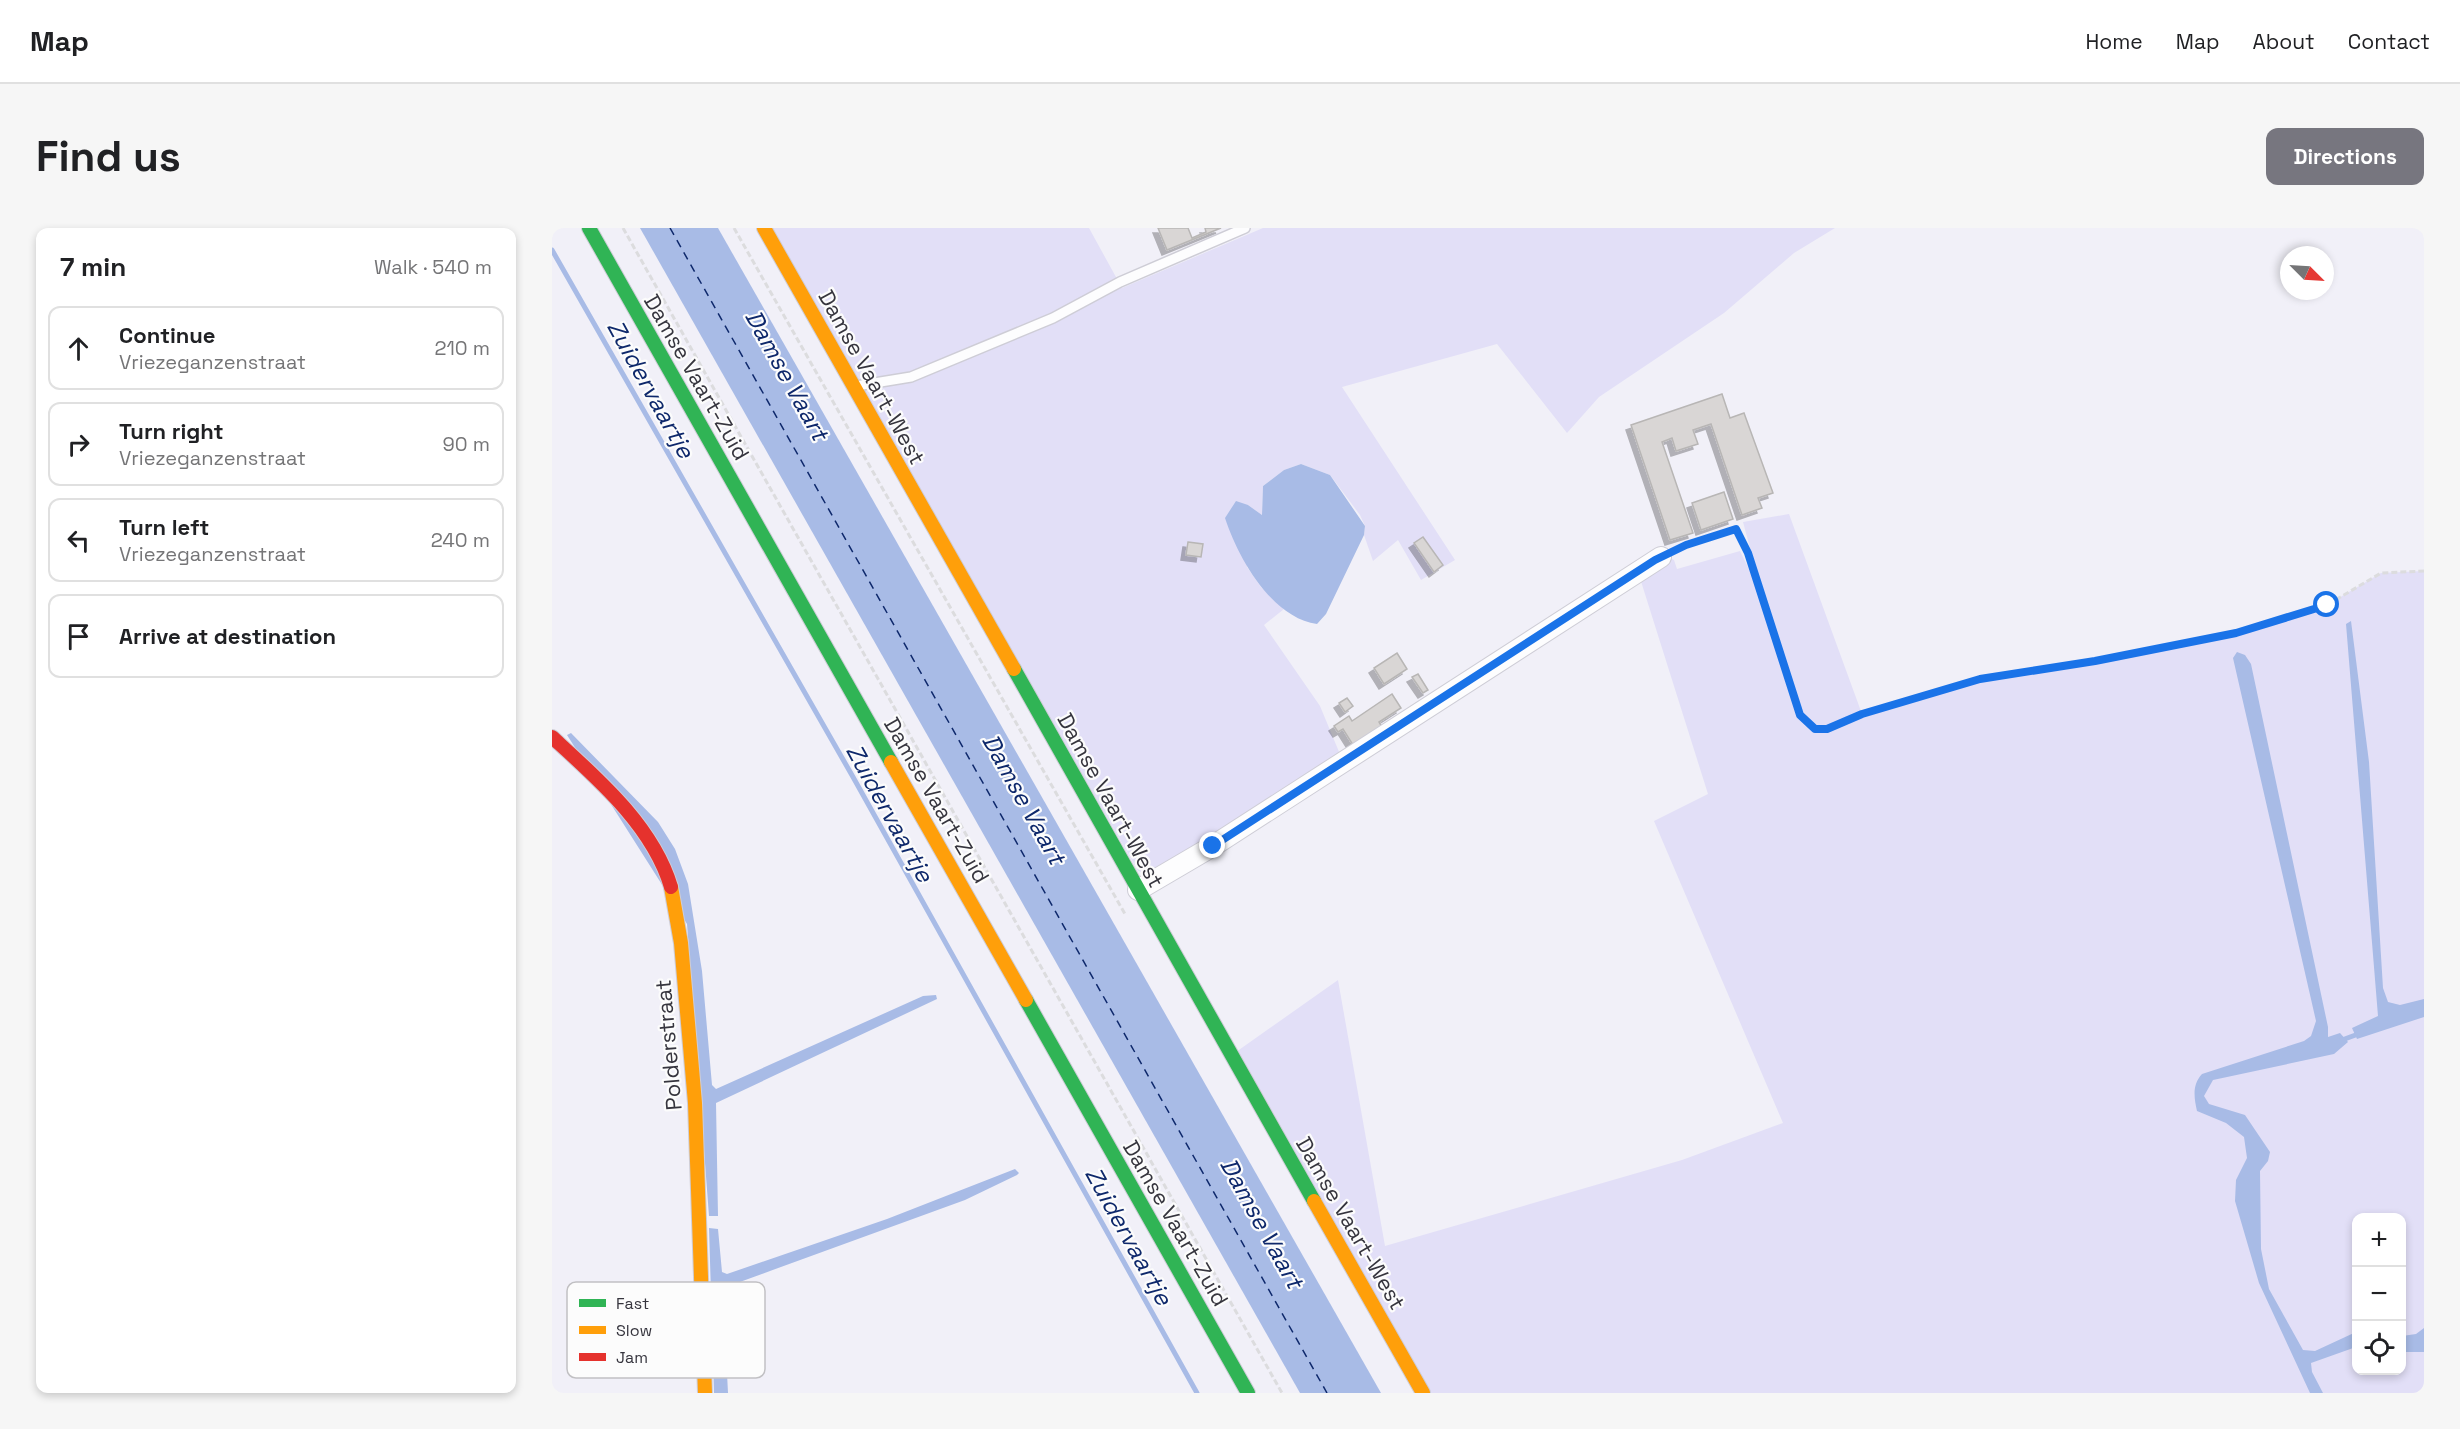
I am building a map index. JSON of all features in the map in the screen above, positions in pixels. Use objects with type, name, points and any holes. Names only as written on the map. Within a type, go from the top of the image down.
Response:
[{"type":"street","name":"Damse Vaart-Zuid","points":[[589,228],[1248,1393]]},
{"type":"street","name":"Damse Vaart-West","points":[[764,228],[1423,1393]]},
{"type":"street","points":[[1138,890],[1223,840],[1661,557]]},
{"type":"street","name":"Polderstraat","points":[[552,737],[625,811],[645,838],[668,879],[677,911],[692,1068],[703,1282]]},
{"type":"street","name":"Polderstraat","points":[[705,1378],[705,1393]]},
{"type":"lane","points":[[854,387],[911,377],[1053,318],[1120,282],[1245,228]]},
{"type":"path","points":[[623,228],[1282,1393]]},
{"type":"path","points":[[734,228],[1125,914]]},
{"type":"path","points":[[1661,557],[1686,545],[1736,529],[1748,553],[1800,715],[1815,729],[1827,729],[1862,714],[1980,679],[2095,661],[2236,633],[2327,605],[2381,573],[2424,571]]},
{"type":"shaded area","points":[[768,228],[1089,228],[1122,288],[1263,228],[1835,228],[1794,253],[1724,313],[1599,397],[1567,433],[1497,344],[1342,387],[1455,560],[1421,580],[1398,540],[1373,561],[1364,535],[1365,526],[1360,515],[1330,475],[1301,464],[1284,470],[1263,486],[1262,515],[1248,505],[1247,567],[1261,587],[1284,609],[1264,625],[1320,706],[1342,759],[1149,874],[1138,871]]},
{"type":"shaded area","points":[[1789,514],[1862,714],[1980,679],[2095,661],[2236,633],[2327,605],[2381,573],[2424,571],[2424,1393],[1427,1393],[1236,1052],[1338,980],[1385,1246],[1682,1160],[1783,1123],[1654,821],[1708,794],[1639,575],[1670,558],[1674,560],[1677,569],[1740,551],[1756,583],[1790,696],[1743,522]]},
{"type":"water","name":"Damse Vaart","points":[[640,228],[718,228],[1381,1393],[1300,1393]]},
{"type":"water","points":[[1301,464],[1330,475],[1365,526],[1364,535],[1326,614],[1317,624],[1285,611],[1259,584],[1239,551],[1225,518],[1236,501],[1248,505],[1262,515],[1263,486],[1284,470]]},
{"type":"water","points":[[2351,621],[2369,762],[2383,988],[2388,1002],[2400,1005],[2424,999],[2424,1017],[2357,1039],[2352,1028],[2378,1016],[2346,624]]},
{"type":"water","points":[[2237,652],[2245,655],[2251,664],[2328,1027],[2328,1037],[2340,1033],[2348,1042],[2334,1054],[2213,1080],[2204,1096],[2209,1104],[2245,1115],[2270,1152],[2268,1161],[2260,1171],[2261,1249],[2269,1289],[2303,1350],[2315,1351],[2352,1334],[2352,1348],[2311,1363],[2312,1372],[2323,1393],[2310,1393],[2259,1283],[2235,1201],[2236,1180],[2247,1158],[2244,1137],[2226,1123],[2197,1111],[2195,1101],[2195,1087],[2202,1074],[2304,1041],[2311,1036],[2316,1021],[2233,658]]},
{"type":"water","points":[[571,733],[658,822],[675,849],[688,884],[702,971],[712,1085],[716,1089],[923,996],[936,995],[937,999],[716,1103],[718,1216],[709,1216],[687,924],[567,735]]},
{"type":"water","points":[[1015,1169],[1019,1173],[965,1200],[740,1282],[711,1282],[709,1228],[718,1229],[722,1272],[727,1274],[887,1219]]},
{"type":"water","points":[[2424,1328],[2424,1352],[2406,1352],[2406,1335],[2416,1334]]},
{"type":"water","points":[[714,1378],[727,1378],[728,1393],[714,1393]]},
{"type":"building","points":[[1158,228],[1188,228],[1192,238],[1206,232],[1205,228],[1221,228],[1167,250]]},
{"type":"building","points":[[1722,394],[1730,418],[1744,413],[1773,493],[1758,498],[1762,508],[1742,515],[1711,424],[1693,430],[1698,444],[1676,451],[1672,438],[1662,442],[1693,533],[1670,540],[1631,425]]},
{"type":"building","points":[[1724,492],[1733,519],[1701,530],[1692,503]]},
{"type":"building","points":[[1423,537],[1443,565],[1434,572],[1414,543]]},
{"type":"building","points":[[1188,542],[1203,544],[1201,557],[1186,555]]},
{"type":"building","points":[[1397,653],[1407,669],[1384,684],[1374,668]]},
{"type":"building","points":[[1418,674],[1428,690],[1423,693],[1412,677]]},
{"type":"building","points":[[1392,694],[1401,708],[1379,722],[1382,727],[1353,745],[1343,729],[1338,732],[1334,726],[1349,716],[1352,721]]},
{"type":"building","points":[[1347,698],[1353,706],[1345,712],[1339,703]]},
{"type":"waterway","name":"Zuidervaartje","points":[[552,250],[853,777],[1197,1393]]},
{"type":"waterway","points":[[2342,1040],[2361,1033]]},
{"type":"ferry route","points":[[670,228],[1327,1393]]},
{"type":"traffic: fast","points":[[589,228],[891,762]]},
{"type":"traffic: fast","points":[[1014,669],[1314,1201]]},
{"type":"traffic: fast","points":[[1026,1000],[1248,1393]]},
{"type":"traffic: slow","points":[[764,228],[1014,669]]},
{"type":"traffic: slow","points":[[891,762],[1026,1000]]},
{"type":"traffic: slow","points":[[671,887],[681,943],[695,1103],[701,1282]]},
{"type":"traffic: slow","points":[[1314,1201],[1423,1393]]},
{"type":"traffic: slow","points":[[704,1378],[705,1393]]},
{"type":"traffic: jam","points":[[552,737],[622,804],[651,844],[663,865],[671,887]]},
{"type":"route","points":[[1213,846],[1655,560],[1686,545],[1736,529],[1748,553],[1800,715],[1807,724],[1815,729],[1827,729],[1862,714],[1980,679],[2095,661],[2236,633],[2327,605]]}]
